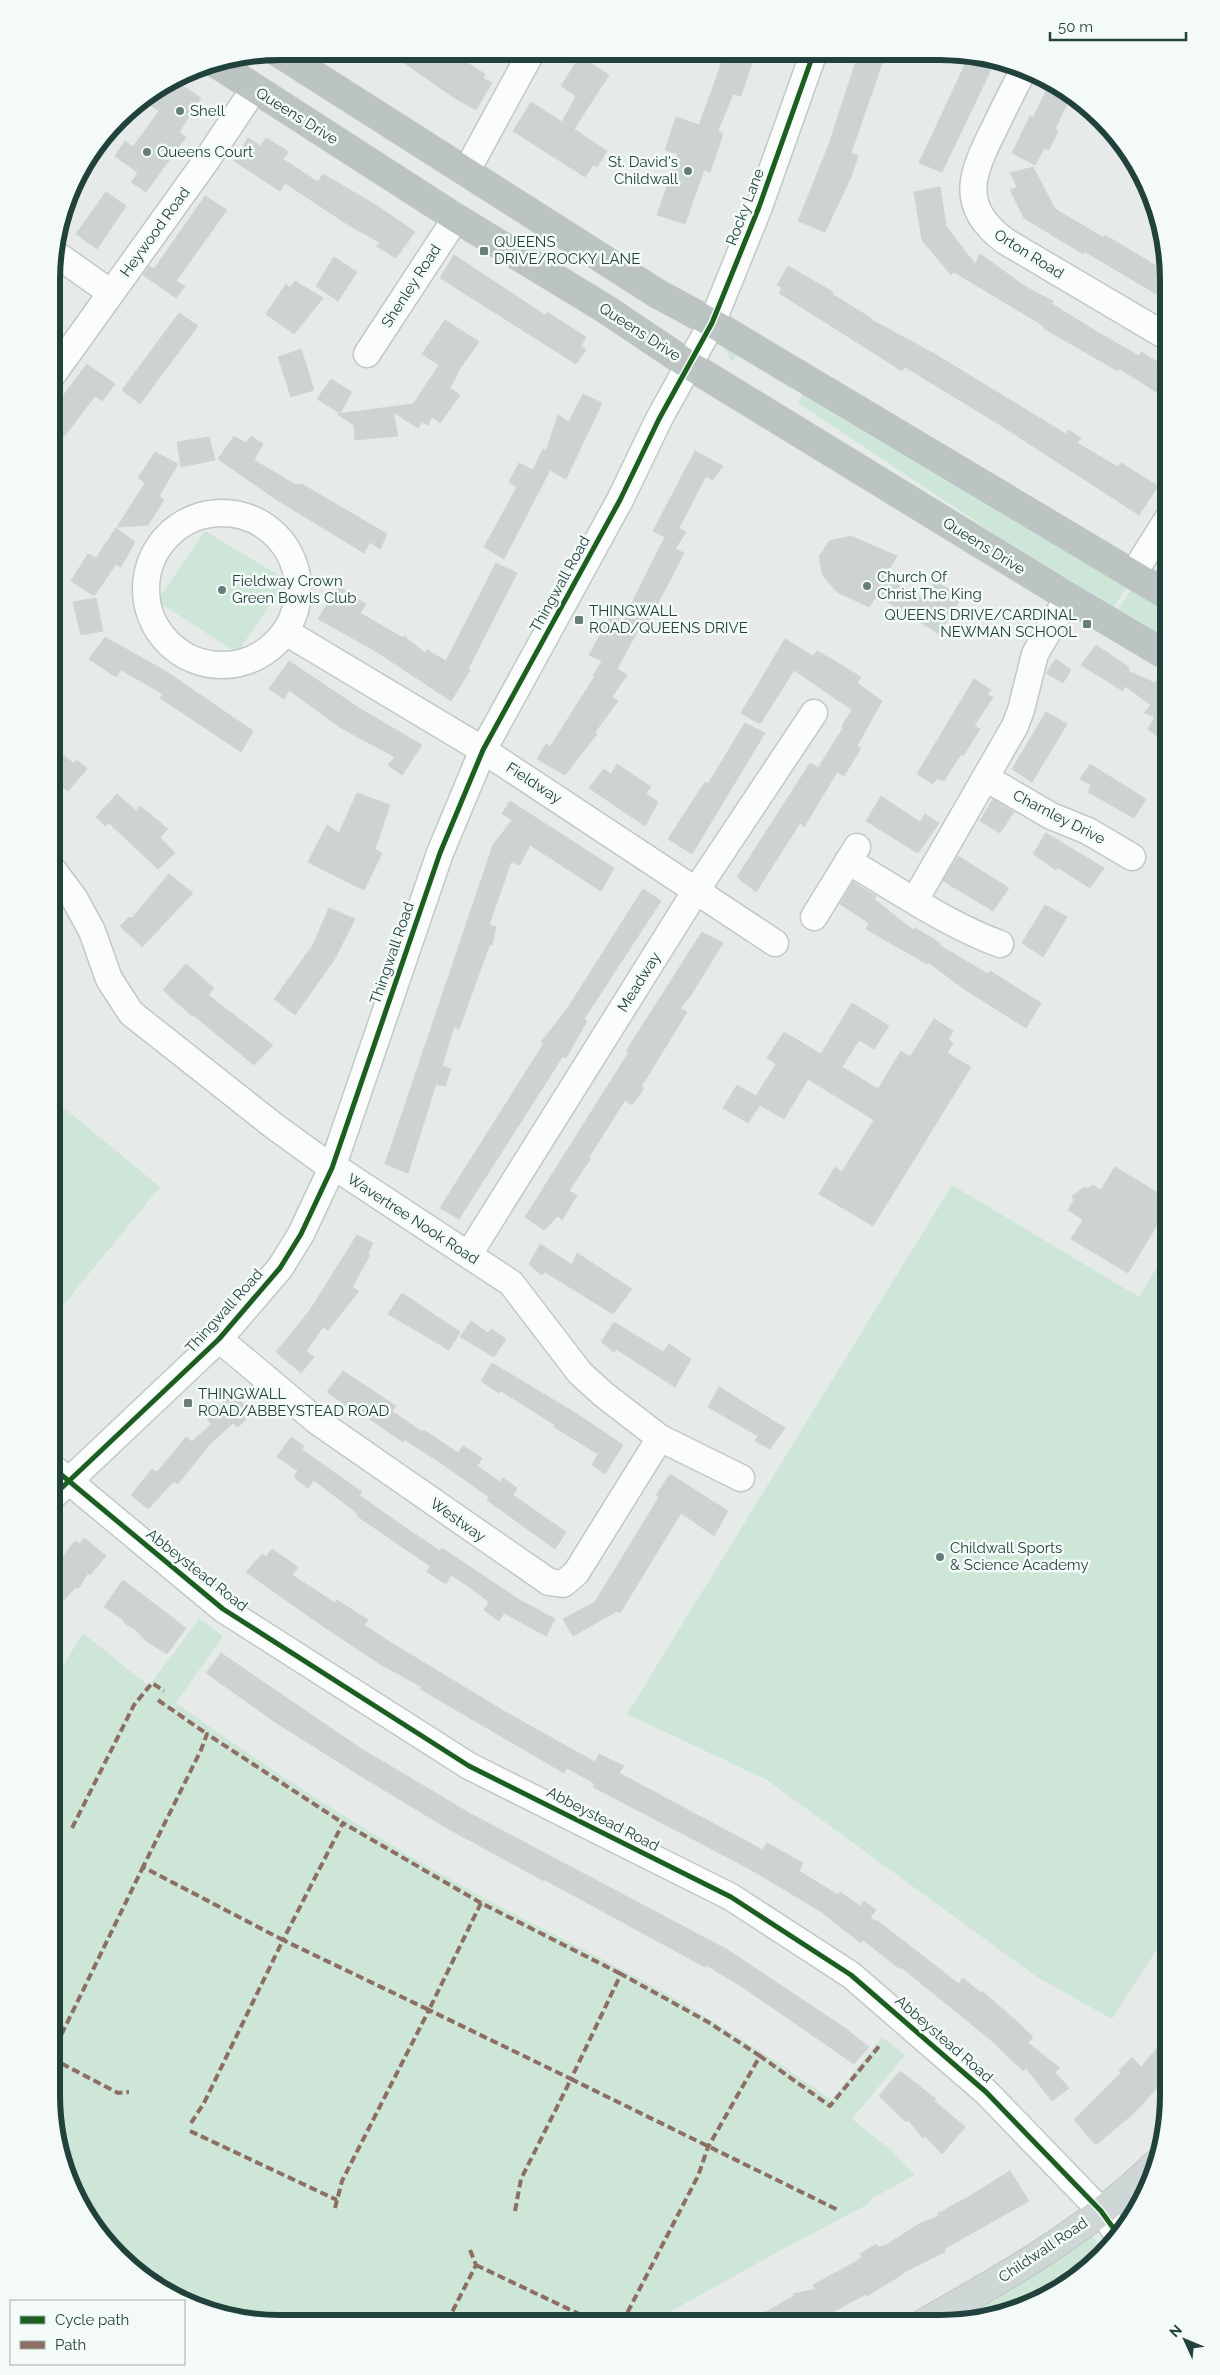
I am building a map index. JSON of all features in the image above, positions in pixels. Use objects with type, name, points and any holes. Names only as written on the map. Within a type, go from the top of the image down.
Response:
[{"type":"highway","points":[[291,60],[658,294],[712,324],[1160,590]]},
{"type":"highway","name":"Queens Drive","points":[[229,73],[456,218],[604,308],[690,365],[1068,597],[1160,651]]},
{"type":"main road","name":"Childwall Road","points":[[938,2315],[1049,2249],[1101,2211],[1145,2173]]},
{"type":"street","points":[[466,172],[527,60]]},
{"type":"street","name":"Rocky Lane","points":[[690,365],[712,324],[759,207],[811,60]]},
{"type":"street","name":"Heywood Road","points":[[60,364],[111,293],[229,73]]},
{"type":"street","name":"Orton Road","points":[[1021,76],[974,173],[972,193],[979,214],[988,228],[1005,241],[1160,333]]},
{"type":"street","name":"Shenley Road","points":[[366,354],[456,218]]},
{"type":"street","points":[[61,258],[111,293]]},
{"type":"street","name":"Thingwall Road","points":[[60,1479],[219,1339],[280,1268],[301,1234],[332,1168],[440,853],[483,750],[620,500],[659,418],[690,365]]},
{"type":"street","points":[[216,513],[233,514],[241,515],[263,524],[282,540],[294,561],[299,585],[296,609],[286,632],[268,650],[244,662],[218,666],[193,660],[171,646],[155,625],[147,601],[147,575],[156,550],[172,532],[193,518],[216,513]]},
{"type":"street","points":[[1133,574],[1160,531]]},
{"type":"street","points":[[915,900],[1015,726],[1022,710],[1035,654],[1068,597]]},
{"type":"street","name":"Fieldway","points":[[286,632],[483,750],[697,889],[775,943]]},
{"type":"street","name":"Meadway","points":[[469,1254],[697,889],[814,713]]},
{"type":"street","name":"Charnley Drive","points":[[986,778],[1051,816],[1088,831],[1131,857]]},
{"type":"street","points":[[814,917],[853,854],[942,918],[1002,945]]},
{"type":"street","name":"Wavertree Nook Road","points":[[60,880],[74,898],[92,931],[109,979],[131,1013],[274,1126],[332,1168],[344,1173],[511,1283],[580,1372],[603,1394],[660,1438],[741,1478]]},
{"type":"street","name":"Westway","points":[[219,1339],[317,1421],[549,1582],[563,1584],[576,1573],[660,1438]]},
{"type":"street","name":"Abbeystead Road","points":[[60,1484],[223,1609],[469,1766],[731,1897],[851,1975],[986,2092],[1101,2211],[1114,2230]]},
{"type":"green space","points":[[726,347],[795,383],[791,389],[737,355],[732,362]]},
{"type":"green space","points":[[806,389],[1131,580],[1114,607],[1004,540],[798,403]]},
{"type":"green space","name":"Fieldway Crown Green Bowls Club","points":[[205,531],[287,580],[237,653],[157,601]]},
{"type":"green space","points":[[1135,583],[1160,598],[1160,635],[1118,609]]},
{"type":"green space","points":[[60,1105],[160,1187],[60,1309]]},
{"type":"green space","name":"Childwall Sports & Science Academy","points":[[952,1185],[1139,1297],[1160,1262],[1160,1944],[1112,2019],[1037,1977],[767,1780],[627,1714]]},
{"type":"green space","points":[[199,1619],[223,1636],[176,1703],[284,1777],[358,1824],[471,1891],[642,1980],[715,2022],[831,2100],[882,2037],[905,2055],[852,2119],[891,2150],[915,2175],[869,2200],[870,2203],[664,2315],[266,2315],[223,2308],[170,2286],[146,2270],[124,2251],[105,2229],[89,2205],[67,2152],[60,2109],[60,1671],[83,1633],[149,1686]]},
{"type":"green space","points":[[1137,2191],[1128,2209],[1122,2202]]},
{"type":"green space","points":[[1087,2229],[1100,2246],[1056,2278],[1016,2301],[997,2308],[954,2315]]},
{"type":"building","points":[[400,60],[463,60],[485,74],[483,78],[492,83],[476,110],[453,97]]},
{"type":"building","points":[[577,60],[586,60],[609,75],[574,129],[607,151],[597,167],[593,165],[585,177],[513,131],[531,102],[562,122],[576,96],[561,86]]},
{"type":"building","name":"St. David's Childwall","points":[[723,60],[753,60],[741,96],[733,94],[718,131],[723,134],[710,172],[704,170],[685,224],[657,215],[678,154],[665,150],[676,117],[699,125]]},
{"type":"building","points":[[856,60],[883,60],[851,153],[858,156],[851,177],[825,232],[798,221],[829,144]]},
{"type":"building","points":[[966,62],[993,66],[942,172],[919,163]]},
{"type":"building","points":[[180,84],[201,98],[179,132],[186,137],[146,192],[131,182],[138,173],[115,156],[125,141],[133,147],[159,111],[148,104]]},
{"type":"building","points":[[1048,88],[1068,101],[1055,129],[1058,131],[1049,150],[1044,148],[1035,165],[1012,153],[1030,116],[1033,118]]},
{"type":"building","points":[[248,138],[261,146],[266,138],[289,152],[283,159],[318,182],[323,174],[379,207],[415,232],[396,258],[376,246],[381,243],[350,226],[285,183],[280,191],[234,161]]},
{"type":"building","points":[[1033,167],[1055,209],[1104,238],[1105,235],[1160,268],[1160,296],[1084,251],[1083,254],[1024,218],[1010,190],[1017,187],[1010,173]]},
{"type":"building","points":[[940,187],[946,226],[975,264],[980,254],[1026,287],[1053,301],[1052,304],[1099,333],[1139,356],[1141,352],[1160,364],[1160,394],[1120,369],[1118,371],[1043,328],[1044,326],[954,272],[951,275],[922,240],[914,192]]},
{"type":"building","points":[[106,192],[126,206],[97,249],[76,234]]},
{"type":"building","points":[[205,196],[227,210],[176,281],[185,286],[176,298],[143,275],[149,266],[154,269]]},
{"type":"building","points":[[454,255],[545,315],[547,312],[586,337],[581,346],[586,350],[576,364],[440,278]]},
{"type":"building","points":[[334,257],[357,272],[338,301],[316,286]]},
{"type":"building","points":[[788,266],[833,292],[832,294],[870,319],[933,353],[1066,434],[1068,430],[1081,438],[1077,443],[1118,467],[1121,463],[1158,486],[1139,515],[997,423],[905,367],[902,371],[779,293],[782,288],[777,285]]},
{"type":"building","points":[[295,281],[323,298],[294,334],[266,314],[286,284],[290,288]]},
{"type":"building","points":[[179,313],[198,326],[140,404],[122,390]]},
{"type":"building","points":[[445,320],[479,342],[461,367],[450,388],[460,395],[440,423],[432,417],[428,425],[422,422],[418,428],[393,412],[398,436],[355,440],[354,425],[337,414],[413,404],[439,365],[422,354]]},
{"type":"building","points":[[301,349],[314,390],[291,397],[278,357]]},
{"type":"building","points":[[87,364],[115,384],[102,401],[95,396],[60,442],[60,400]]},
{"type":"building","points":[[331,379],[352,392],[340,413],[317,399]]},
{"type":"building","points":[[583,394],[602,403],[566,479],[550,470],[504,559],[484,547],[517,487],[509,482],[519,463],[533,470],[543,449],[546,451],[558,415],[569,422]]},
{"type":"building","points":[[234,436],[246,443],[251,436],[263,444],[254,460],[296,485],[302,484],[387,534],[380,549],[370,542],[364,553],[274,498],[218,459]]},
{"type":"building","points":[[209,437],[215,460],[181,467],[177,442]]},
{"type":"building","points":[[695,451],[723,466],[713,480],[706,476],[679,528],[686,532],[675,549],[684,553],[645,628],[641,625],[617,669],[627,675],[612,697],[618,701],[595,732],[597,734],[565,775],[537,759],[546,744],[550,747],[595,676],[593,675],[602,661],[589,655],[611,615],[623,621],[665,537],[653,531]]},
{"type":"building","points":[[155,452],[178,464],[159,496],[164,500],[148,525],[117,527],[145,483],[138,478]]},
{"type":"building","points":[[116,528],[135,542],[121,567],[116,564],[94,596],[71,581],[88,554],[96,558]]},
{"type":"building","name":"Church Of Christ The King","points":[[851,536],[897,556],[885,576],[923,599],[935,581],[962,597],[939,634],[877,595],[869,607],[837,592],[823,576],[819,557],[829,541]]},
{"type":"building","points":[[496,563],[517,573],[468,669],[470,670],[451,701],[377,652],[318,619],[338,586],[366,604],[360,613],[403,638],[404,636],[425,653],[427,650],[446,661]]},
{"type":"building","points":[[96,598],[103,631],[81,635],[73,602]]},
{"type":"building","points":[[105,637],[167,672],[253,731],[241,752],[160,698],[163,694],[121,670],[116,677],[89,659]]},
{"type":"building","points":[[785,639],[813,656],[817,651],[861,677],[857,683],[882,701],[857,746],[861,748],[844,776],[837,772],[804,827],[800,823],[756,892],[737,877],[810,763],[818,768],[852,710],[794,670],[760,724],[741,713]]},
{"type":"building","points":[[1096,645],[1129,667],[1128,671],[1155,683],[1160,678],[1160,738],[1148,729],[1155,717],[1144,713],[1151,705],[1125,686],[1123,691],[1081,665]]},
{"type":"building","points":[[1056,659],[1071,670],[1063,683],[1046,673]]},
{"type":"building","points":[[289,661],[359,708],[422,745],[402,775],[388,765],[395,757],[341,728],[289,690],[284,699],[269,689]]},
{"type":"building","points":[[974,679],[991,690],[987,695],[993,697],[974,726],[980,729],[963,756],[961,754],[944,781],[937,778],[933,784],[917,774]]},
{"type":"building","points":[[1046,712],[1067,724],[1032,782],[1012,769]]},
{"type":"building","points":[[745,723],[765,733],[692,854],[668,839],[705,782],[708,784]]},
{"type":"building","points":[[60,752],[73,763],[77,760],[87,769],[68,791],[60,785]]},
{"type":"building","points":[[617,764],[651,787],[646,793],[658,802],[645,826],[589,788],[604,769],[611,774]]},
{"type":"building","points":[[1090,764],[1146,799],[1134,818],[1088,792],[1091,785],[1080,779]]},
{"type":"building","points":[[357,793],[390,805],[375,849],[382,853],[364,890],[308,862],[327,825],[339,833]]},
{"type":"building","points":[[117,794],[136,811],[140,806],[168,829],[160,837],[175,853],[158,869],[109,823],[105,826],[96,817]]},
{"type":"building","points":[[881,796],[920,822],[925,814],[939,823],[918,853],[866,821]]},
{"type":"building","points":[[993,799],[1014,812],[1000,833],[980,821]]},
{"type":"building","points":[[510,801],[614,868],[601,891],[530,845],[520,865],[511,862],[489,925],[496,927],[492,945],[490,944],[459,1029],[454,1027],[442,1066],[451,1069],[445,1086],[436,1084],[408,1173],[385,1164],[493,845],[512,820],[502,814]]},
{"type":"building","points":[[1046,833],[1104,868],[1090,888],[1057,867],[1056,870],[1033,854]]},
{"type":"building","points":[[958,856],[1009,888],[993,911],[943,881]]},
{"type":"building","points":[[169,874],[193,893],[142,947],[120,926],[129,917],[132,918]]},
{"type":"building","points":[[853,882],[876,896],[874,899],[913,930],[915,928],[940,943],[939,945],[988,974],[990,971],[1041,1003],[1026,1028],[964,989],[928,962],[927,964],[866,929],[869,923],[840,904]]},
{"type":"building","points":[[643,889],[661,901],[584,1019],[587,1021],[566,1058],[563,1056],[459,1219],[440,1208],[544,1043],[541,1042],[567,1009]]},
{"type":"building","points":[[1045,905],[1067,917],[1043,957],[1022,943]]},
{"type":"building","points":[[329,908],[355,919],[334,960],[295,1015],[274,999],[313,945]]},
{"type":"building","points":[[702,932],[723,943],[689,998],[680,1008],[687,1012],[641,1087],[644,1088],[632,1105],[625,1100],[589,1157],[591,1158],[569,1191],[577,1195],[562,1220],[558,1216],[544,1230],[525,1217],[629,1052],[626,1051]]},
{"type":"building","points":[[186,964],[214,988],[208,995],[273,1045],[254,1065],[192,1016],[163,990]]},
{"type":"building","points":[[852,1003],[889,1026],[874,1049],[859,1040],[842,1067],[878,1089],[901,1051],[910,1057],[934,1019],[953,1031],[948,1039],[953,1043],[947,1053],[971,1067],[873,1226],[819,1194],[835,1167],[842,1172],[874,1120],[808,1079],[784,1119],[760,1105],[748,1123],[723,1108],[737,1085],[756,1096],[776,1064],[767,1058],[784,1032],[821,1054]]},
{"type":"building","points":[[1115,1167],[1160,1194],[1160,1220],[1128,1273],[1071,1239],[1083,1220],[1068,1210],[1074,1200],[1072,1196],[1085,1187],[1087,1189],[1093,1185],[1101,1190]]},
{"type":"building","points":[[357,1235],[373,1243],[368,1254],[370,1255],[352,1287],[359,1291],[328,1330],[323,1327],[306,1351],[314,1357],[301,1373],[276,1352],[310,1310]]},
{"type":"building","points":[[540,1244],[572,1265],[577,1253],[632,1289],[613,1314],[545,1272],[541,1275],[529,1264]]},
{"type":"building","points":[[402,1293],[460,1332],[449,1350],[388,1314]]},
{"type":"building","points":[[471,1321],[488,1333],[491,1329],[506,1339],[494,1357],[460,1337]]},
{"type":"building","points":[[614,1322],[663,1352],[669,1344],[691,1359],[675,1387],[616,1349],[614,1352],[601,1342]]},
{"type":"building","points":[[492,1363],[577,1414],[623,1445],[605,1474],[592,1465],[598,1454],[501,1391],[499,1393],[481,1381]]},
{"type":"building","points":[[343,1371],[396,1406],[392,1411],[422,1432],[424,1430],[458,1453],[463,1446],[482,1458],[477,1466],[500,1482],[503,1478],[517,1488],[513,1495],[566,1532],[555,1549],[487,1500],[489,1497],[444,1465],[405,1440],[403,1442],[365,1416],[364,1418],[327,1392]]},
{"type":"building","points":[[719,1387],[785,1428],[770,1449],[755,1441],[758,1436],[708,1407]]},
{"type":"building","points":[[233,1392],[252,1414],[238,1427],[233,1423],[209,1445],[178,1484],[174,1481],[148,1509],[131,1495],[152,1469],[157,1472],[186,1437],[192,1442],[211,1424],[207,1419]]},
{"type":"building","points":[[291,1437],[304,1446],[302,1450],[362,1492],[359,1495],[397,1522],[440,1551],[442,1548],[518,1599],[555,1619],[546,1636],[504,1613],[499,1621],[484,1610],[489,1602],[468,1586],[451,1575],[446,1584],[427,1572],[430,1566],[357,1516],[358,1514],[314,1480],[308,1488],[294,1477],[298,1471],[277,1457]]},
{"type":"building","points":[[670,1474],[728,1511],[714,1536],[681,1513],[620,1613],[617,1611],[573,1636],[563,1619],[595,1602],[659,1497],[656,1495]]},
{"type":"building","points":[[84,1538],[106,1556],[90,1575],[88,1573],[78,1589],[76,1587],[60,1604],[60,1560],[75,1541],[80,1544]]},
{"type":"building","points":[[272,1549],[298,1567],[292,1575],[335,1603],[337,1600],[368,1620],[364,1625],[390,1642],[502,1710],[595,1762],[599,1754],[624,1766],[619,1773],[763,1850],[767,1843],[803,1863],[799,1871],[838,1895],[840,1892],[860,1906],[864,1901],[876,1910],[870,1918],[879,1922],[959,1984],[963,1978],[981,1993],[982,1991],[1022,2026],[1033,2037],[1028,2043],[1060,2068],[1055,2072],[1069,2088],[1052,2101],[1026,2068],[1023,2071],[992,2041],[901,1967],[900,1969],[863,1940],[861,1943],[820,1911],[748,1868],[593,1787],[595,1784],[567,1768],[564,1773],[420,1689],[422,1687],[380,1664],[327,1629],[246,1572],[262,1554],[266,1557]]},
{"type":"building","points":[[123,1580],[186,1628],[167,1654],[146,1641],[136,1630],[124,1623],[125,1621],[104,1607]]},
{"type":"building","points":[[221,1653],[360,1748],[471,1814],[728,1950],[845,2028],[869,2047],[854,2064],[744,1988],[706,1965],[705,1967],[445,1827],[356,1773],[275,1722],[206,1673]]},
{"type":"building","points":[[1160,2044],[1160,2085],[1134,2113],[1096,2145],[1074,2120],[1121,2073],[1119,2071],[1132,2057],[1141,2067]]},
{"type":"building","points":[[900,2071],[936,2099],[934,2101],[965,2127],[942,2154],[925,2136],[923,2138],[908,2120],[906,2122],[879,2096]]},
{"type":"building","points":[[1010,2171],[1029,2201],[944,2249],[946,2251],[902,2273],[867,2296],[866,2294],[828,2315],[757,2315],[794,2296],[793,2294],[815,2289],[813,2285],[855,2262],[862,2257],[860,2254],[876,2244],[878,2247],[886,2245],[919,2224],[939,2216],[937,2214]]},
{"type":"marked path","points":[[72,1828],[134,1705],[152,1683],[164,1691]]},
{"type":"marked path","points":[[158,1700],[207,1734]]},
{"type":"marked path","points":[[191,2123],[204,2103],[283,1940],[143,1867],[201,1750],[207,1734],[343,1823]]},
{"type":"marked path","points":[[481,1903],[343,1823],[283,1940],[429,2010],[481,1903],[621,1974]]},
{"type":"marked path","points":[[60,2038],[143,1867]]},
{"type":"marked path","points":[[335,2208],[342,2181],[429,2010],[571,2079],[621,1974],[708,2022],[760,2056]]},
{"type":"marked path","points":[[626,2315],[698,2176],[708,2147],[760,2056],[830,2106],[880,2045]]},
{"type":"marked path","points":[[60,2063],[118,2093],[129,2092]]},
{"type":"marked path","points":[[515,2211],[521,2179],[571,2079],[840,2211]]},
{"type":"marked path","points":[[190,2131],[337,2200]]},
{"type":"marked path","points":[[451,2315],[476,2265],[470,2250]]},
{"type":"marked path","points":[[476,2265],[581,2315]]},
{"type":"cycle path","points":[[60,1489],[219,1339],[280,1268],[301,1234],[332,1168],[440,853],[483,750],[620,500],[659,419],[712,323],[759,207],[811,60]]},
{"type":"cycle path","points":[[60,1474],[223,1609],[469,1766],[731,1897],[851,1975],[986,2092],[1101,2211],[1114,2230]]},
{"type":"place","name":"Shell","points":[[180,111]]},
{"type":"place","name":"Queens Court","points":[[147,152]]},
{"type":"place","name":"St. David's Childwall","points":[[688,171]]},
{"type":"place","name":"QUEENS DRIVE/ROCKY LANE","points":[[484,251]]},
{"type":"place","name":"Church Of Christ The King","points":[[867,586]]},
{"type":"place","name":"Fieldway Crown Green Bowls Club","points":[[222,590]]},
{"type":"place","name":"THINGWALL ROAD/QUEENS DRIVE","points":[[579,620]]},
{"type":"place","name":"QUEENS DRIVE/CARDINAL NEWMAN SCHOOL","points":[[1087,624]]},
{"type":"place","name":"THINGWALL ROAD/ABBEYSTEAD ROAD","points":[[188,1403]]},
{"type":"place","name":"Childwall Sports & Science Academy","points":[[940,1557]]}]
